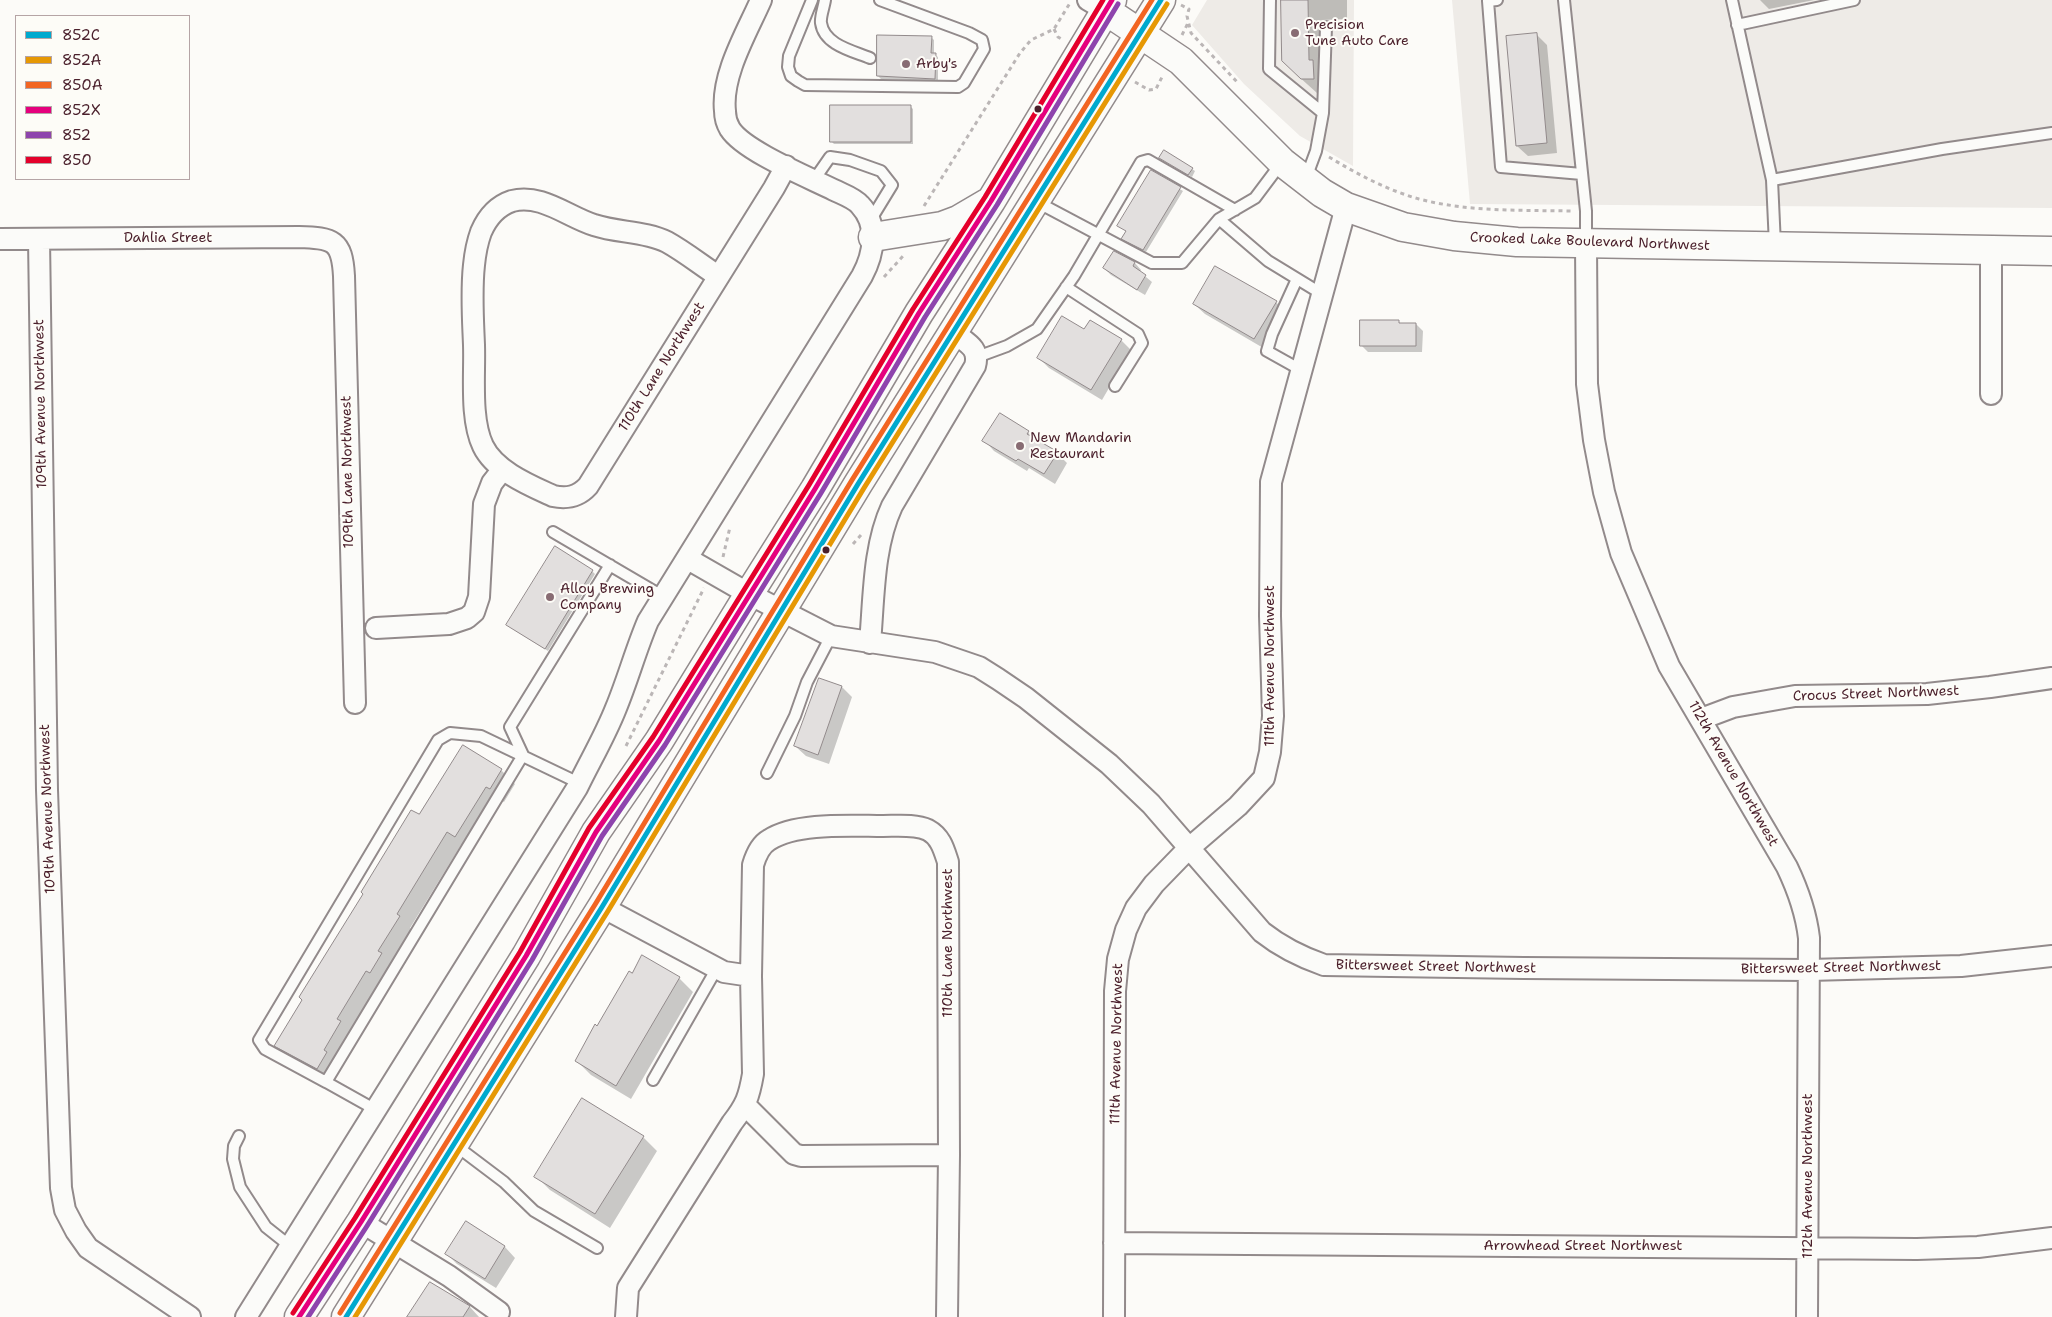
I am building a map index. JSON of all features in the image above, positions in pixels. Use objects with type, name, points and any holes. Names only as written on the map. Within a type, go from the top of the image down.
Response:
[{"type":"main road","points":[[346,1317],[602,907],[858,484],[1161,0]]},
{"type":"main road","points":[[299,1317],[361,1222],[526,956],[596,832],[659,740],[815,489],[919,313],[991,201],[1102,3]]},
{"type":"main road","name":"Crooked Lake Boulevard Northwest","points":[[1102,3],[1190,69],[1282,162],[1305,180],[1346,207],[1403,227],[1454,236],[1517,242],[2052,251]]},
{"type":"main road","points":[[871,229],[942,226],[958,220],[991,201]]},
{"type":"street","points":[[246,1317],[579,783],[604,736],[617,706],[648,620],[688,559],[862,276],[870,259],[871,229],[860,204],[740,140],[730,129],[725,111],[725,89],[733,62],[761,0]]},
{"type":"street","name":"110th Lane Northwest","points":[[503,469],[553,496],[562,498],[581,493],[588,486],[786,166]]},
{"type":"street","points":[[376,628],[449,624],[468,618],[474,612],[479,597],[484,504],[492,483],[503,469],[492,460],[483,446],[478,431],[473,286],[474,264],[481,233],[487,220],[500,206],[512,201],[539,201],[593,225],[656,238],[668,242],[718,276]]},
{"type":"street","name":"111th Avenue Northwest","points":[[1114,1317],[1115,1000],[1118,959],[1126,930],[1136,908],[1154,884],[1188,849],[1238,806],[1264,778],[1270,752],[1273,716],[1270,616],[1271,482],[1346,207]]},
{"type":"street","name":"Dahlia Street","points":[[0,239],[298,237],[321,238],[335,244]]},
{"type":"street","name":"109th Avenue Northwest","points":[[39,239],[47,790],[61,1188],[65,1210],[88,1248],[190,1317]]},
{"type":"street","name":"109th Lane Northwest","points":[[335,244],[340,250],[343,259],[344,276],[355,703]]},
{"type":"street","name":"112th Avenue Northwest","points":[[1586,244],[1587,384],[1594,440],[1604,492],[1621,553],[1669,666],[1787,866],[1798,889],[1806,915],[1809,938],[1807,1317]]},
{"type":"street","points":[[1991,250],[1991,394]]},
{"type":"street","points":[[870,643],[884,524],[904,483],[975,366],[977,358],[973,347],[954,333]]},
{"type":"street","name":"Bittersweet Street Northwest","points":[[688,559],[782,612],[831,636],[935,652],[979,667],[998,679],[1026,698],[1109,764],[1150,804],[1262,932],[1279,945],[1304,958],[1324,965],[1809,970],[1961,966],[2052,956]]},
{"type":"street","name":"Crocus Street Northwest","points":[[1701,718],[1733,707],[1795,696],[1927,694],[2052,678]]},
{"type":"street","name":"110th Lane Northwest","points":[[626,1317],[628,1288],[732,1123],[746,1105],[753,1074],[753,865],[758,852],[768,840],[781,834],[831,826],[914,826],[928,830],[937,837],[944,847],[948,862],[947,1317]]},
{"type":"street","points":[[602,907],[724,972],[752,976]]},
{"type":"street","points":[[746,1105],[794,1154],[801,1156],[948,1155]]},
{"type":"street","points":[[361,1222],[448,1276],[499,1312]]},
{"type":"street","name":"Arrowhead Street Northwest","points":[[1114,1243],[1917,1249],[1978,1247],[2052,1238]]},
{"type":"lane","points":[[812,0],[789,56],[788,67],[791,76],[805,85],[958,87],[964,83],[984,49],[982,40],[969,33],[880,0]]},
{"type":"lane","points":[[825,0],[821,23],[826,34],[834,43],[870,58]]},
{"type":"lane","points":[[1270,0],[1269,69],[1323,113]]},
{"type":"lane","points":[[1497,0],[1488,1],[1501,167],[1582,174]]},
{"type":"lane","points":[[1564,0],[1586,211],[1586,244]]},
{"type":"lane","points":[[1732,0],[1772,180],[1775,246]]},
{"type":"lane","points":[[1737,25],[1854,0]]},
{"type":"lane","points":[[1305,180],[1316,151],[1323,113],[1326,27]]},
{"type":"lane","points":[[1772,180],[1942,149],[2052,133]]},
{"type":"lane","points":[[814,180],[830,157],[850,160],[881,171],[892,185],[871,229]]},
{"type":"lane","points":[[977,358],[1006,346],[1037,329],[1066,287],[1141,162],[1148,160],[1235,210]]},
{"type":"lane","points":[[1036,202],[1152,263],[1182,264],[1219,219],[1256,198],[1282,162]]},
{"type":"lane","points":[[1219,219],[1268,261],[1322,294]]},
{"type":"lane","points":[[1297,279],[1272,334],[1267,351],[1302,370]]},
{"type":"lane","points":[[1066,287],[1138,334],[1142,343],[1115,386]]},
{"type":"lane","points":[[553,532],[664,597]]},
{"type":"lane","points":[[523,755],[510,728],[610,565]]},
{"type":"lane","points":[[767,773],[795,716],[807,682],[831,636]]},
{"type":"lane","points":[[376,1110],[265,1049],[259,1040],[438,740],[450,734],[481,736],[579,783]]},
{"type":"lane","points":[[326,1082],[523,755]]},
{"type":"lane","points":[[653,1080],[718,968]]},
{"type":"lane","points":[[239,1136],[234,1146],[233,1159],[240,1187],[266,1226],[290,1246]]},
{"type":"lane","points":[[454,1144],[504,1182],[534,1211],[597,1248]]},
{"type":"path","points":[[922,209],[1020,53],[1031,40],[1054,29],[1072,0]]},
{"type":"path","points":[[1189,9],[1187,16],[1192,33],[1241,86]]},
{"type":"path","points":[[1316,151],[1388,188],[1450,206],[1485,210],[1586,211]]},
{"type":"shaded area","points":[[1207,0],[1354,0],[1353,166],[1300,136],[1244,84],[1192,25]]},
{"type":"shaded area","points":[[1452,0],[2052,0],[2052,208],[1470,204]]},
{"type":"building","name":"Precision Tune Auto Care","points":[[1281,0],[1308,0],[1309,60],[1313,60],[1314,79],[1301,79],[1282,61]]},
{"type":"building","points":[[1537,33],[1547,143],[1516,146],[1506,36]]},
{"type":"building","name":"Arby's","points":[[877,35],[932,36],[931,53],[936,53],[935,79],[877,76]]},
{"type":"building","points":[[830,105],[911,105],[911,142],[830,142]]},
{"type":"building","points":[[1164,150],[1193,168],[1188,175],[1159,158]]},
{"type":"building","points":[[1151,170],[1181,187],[1143,250],[1121,239],[1126,231],[1117,226]]},
{"type":"building","points":[[1114,251],[1135,262],[1133,266],[1146,275],[1137,290],[1103,268]]},
{"type":"building","points":[[1215,266],[1277,301],[1254,339],[1193,304]]},
{"type":"building","points":[[1062,316],[1084,329],[1090,320],[1122,339],[1091,390],[1037,358]]},
{"type":"building","points":[[1360,320],[1399,320],[1399,323],[1416,323],[1416,346],[1360,346]]},
{"type":"building","name":"New Mandarin Restaurant","points":[[1000,413],[1029,431],[1027,434],[1058,452],[1044,474],[1018,459],[1016,461],[982,441]]},
{"type":"building","name":"Alloy Brewing Company","points":[[555,546],[593,570],[545,649],[506,625]]},
{"type":"building","points":[[819,678],[842,686],[818,755],[794,746]]},
{"type":"building","points":[[463,745],[502,769],[490,789],[486,787],[455,837],[447,832],[397,914],[400,916],[378,951],[382,953],[370,973],[366,971],[337,1019],[341,1021],[324,1050],[327,1052],[317,1069],[274,1046],[302,1000],[299,997],[363,894],[361,892],[411,810],[419,814]]},
{"type":"building","points":[[642,955],[680,977],[616,1086],[575,1061],[595,1024],[597,1026],[629,971],[632,973]]},
{"type":"building","points":[[582,1098],[644,1136],[595,1214],[534,1177]]},
{"type":"building","points":[[466,1221],[505,1246],[485,1279],[445,1254]]},
{"type":"building","points":[[430,1282],[470,1306],[463,1317],[407,1317]]},
{"type":"transit line","name":"850","points":[[293,1313],[355,1218],[520,952],[589,828],[653,737],[809,485],[913,309],[985,197],[1103,0]]},
{"type":"transit line","name":"852X","points":[[299,1317],[361,1222],[526,956],[596,832],[659,741],[815,489],[919,313],[991,201],[1112,0]]},
{"type":"transit line","name":"850A","points":[[340,1313],[596,903],[852,480],[1152,0]]},
{"type":"transit line","name":"852C","points":[[346,1317],[602,907],[858,484],[1161,0]]},
{"type":"transit line","name":"852","points":[[308,1317],[367,1226],[532,960],[602,836],[665,745],[821,493],[925,317],[997,205],[1118,4]]},
{"type":"transit line","name":"852A","points":[[355,1317],[608,911],[864,488],[1167,4]]},
{"type":"place","name":"Precision Tune Auto Care","points":[[1295,33]]},
{"type":"place","name":"Arby's","points":[[906,64]]},
{"type":"place","name":"New Mandarin Restaurant","points":[[1020,446]]},
{"type":"place","name":"Alloy Brewing Company","points":[[550,597]]}]
